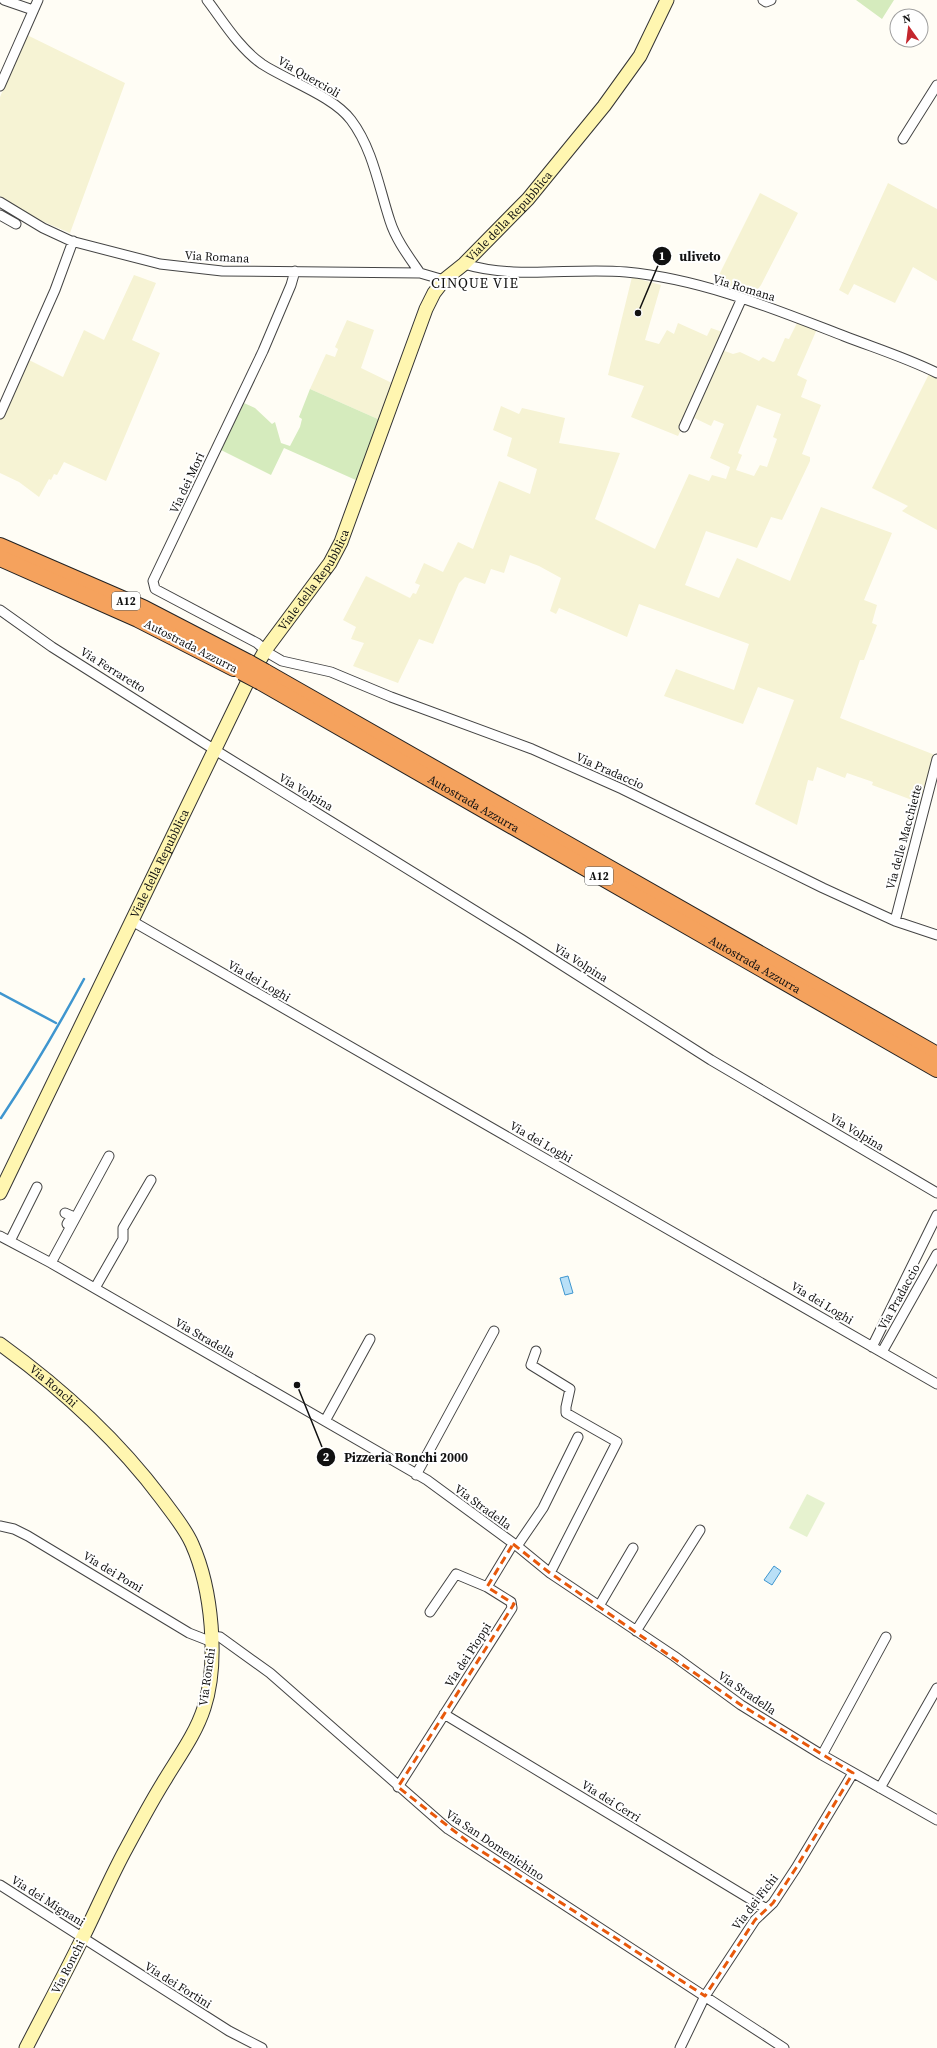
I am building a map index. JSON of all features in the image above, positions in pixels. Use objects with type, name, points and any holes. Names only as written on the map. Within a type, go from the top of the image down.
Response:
[{"type":"highway","name":"Autostrada Azzurra","points":[[0,546],[143,608],[937,1069]]},
{"type":"highway","name":"Autostrada Azzurra","points":[[0,558],[246,667]]},
{"type":"highway","name":"Autostrada Azzurra","points":[[263,677],[937,1055]]},
{"type":"main road","name":"Viale della Repubblica","points":[[0,1193],[215,750],[266,649],[330,562],[341,542],[426,309],[434,293],[444,280],[464,264],[528,199],[623,81],[640,56],[665,1]]},
{"type":"main road","name":"Via Ronchi","points":[[0,1344],[83,1412],[116,1442],[141,1471],[183,1528],[192,1545],[199,1564],[210,1607],[212,1639],[205,1705],[197,1727],[127,1846],[83,1937],[26,2048]]},
{"type":"street","points":[[4,0],[33,10]]},
{"type":"street","points":[[0,86],[38,0]]},
{"type":"street","name":"Via Quercioli","points":[[207,0],[251,56],[285,78],[329,101],[351,120],[374,165],[390,223],[402,247],[420,274]]},
{"type":"street","points":[[763,0],[766,2],[772,0]]},
{"type":"street","points":[[903,139],[937,85]]},
{"type":"street","name":"Via Romana","points":[[0,202],[43,228],[73,241],[160,264],[184,268],[222,271],[420,274],[444,280]]},
{"type":"street","points":[[0,215],[16,224]]},
{"type":"street","points":[[0,414],[55,290],[73,241]]},
{"type":"street","name":"Via Romana","points":[[464,264],[484,270],[505,272],[626,272],[660,277],[742,298],[904,358],[937,373]]},
{"type":"street","name":"Via dei Mori","points":[[266,649],[155,589],[153,581],[263,351],[291,285],[295,271]]},
{"type":"street","points":[[684,427],[742,298]]},
{"type":"street","name":"Via Ferraretto","points":[[0,610],[52,647],[215,750]]},
{"type":"street","name":"Via Pradaccio","points":[[266,649],[270,654],[282,661],[331,672],[391,697],[532,749],[622,789],[823,888],[895,921],[937,935]]},
{"type":"street","name":"Via Volpina","points":[[215,750],[515,935],[712,1060],[937,1193]]},
{"type":"street","name":"Via delle Macchiette","points":[[895,921],[937,759]]},
{"type":"street","name":"Via dei Loghi","points":[[132,921],[325,1033],[705,1249],[937,1384]]},
{"type":"street","points":[[49,1262],[109,1156]]},
{"type":"street","points":[[95,1288],[123,1239],[123,1228],[151,1180]]},
{"type":"street","points":[[10,1241],[37,1187]]},
{"type":"street","points":[[49,1262],[72,1216],[65,1213]]},
{"type":"street","points":[[872,1347],[937,1215]]},
{"type":"street","name":"Via Stradella","points":[[0,1236],[95,1288],[416,1474],[515,1545],[550,1573],[741,1705],[822,1755],[937,1820]]},
{"type":"street","name":"Via Pradaccio","points":[[882,1352],[937,1254]]},
{"type":"street","points":[[416,1474],[494,1331]]},
{"type":"street","points":[[325,1421],[370,1339]]},
{"type":"street","points":[[536,1351],[531,1365],[570,1389],[566,1413],[617,1442],[550,1573]]},
{"type":"street","points":[[487,1587],[515,1545],[543,1508],[578,1437]]},
{"type":"street","name":"Via dei Pomi","points":[[0,1526],[14,1529],[28,1536],[189,1633],[212,1639]]},
{"type":"street","points":[[636,1632],[700,1530]]},
{"type":"street","points":[[599,1606],[633,1548]]},
{"type":"street","name":"Via dei Pioppi","points":[[398,1787],[444,1714],[471,1675],[512,1608],[511,1602],[487,1587],[456,1574],[430,1612]]},
{"type":"street","points":[[822,1755],[886,1637]]},
{"type":"street","name":"Via San Domenichino","points":[[212,1639],[220,1638],[270,1673],[398,1787],[448,1829],[784,2048]]},
{"type":"street","points":[[880,1788],[937,1688]]},
{"type":"street","name":"Via dei Cerri","points":[[444,1714],[765,1908]]},
{"type":"street","name":"Via dei Fichi","points":[[680,2048],[705,1996],[754,1920],[765,1908],[773,1903],[796,1868],[853,1773]]},
{"type":"street","name":"Via dei Mignani","points":[[0,1885],[83,1937]]},
{"type":"street","name":"Via dei Fortini","points":[[83,1937],[229,2031],[262,2048]]},
{"type":"highlighted area","points":[[513,1544],[517,1546],[550,1573],[741,1705],[853,1773],[796,1868],[773,1903],[755,1920],[705,1996],[472,1845],[398,1787],[514,1604],[487,1587]]},
{"type":"shaded area","points":[[27,35],[125,83],[70,233],[37,219],[0,196],[0,97]]},
{"type":"shaded area","points":[[888,183],[937,209],[937,281],[913,267],[895,303],[854,284],[848,295],[839,290]]},
{"type":"shaded area","points":[[760,193],[798,213],[761,285],[751,296],[714,285]]},
{"type":"shaded area","points":[[134,275],[156,283],[132,340],[160,353],[106,481],[64,462],[57,475],[54,474],[51,480],[49,479],[39,497],[19,482],[0,473],[0,415],[5,415],[7,410],[4,407],[27,359],[63,377],[84,330],[104,340]]},
{"type":"shaded area","points":[[632,277],[661,285],[645,340],[659,344],[667,330],[674,334],[678,323],[707,336],[711,328],[725,333],[719,349],[733,354],[740,352],[759,361],[763,357],[773,362],[775,361],[785,338],[789,339],[798,321],[817,329],[797,375],[807,380],[801,397],[821,405],[802,454],[810,457],[810,461],[782,520],[771,517],[757,548],[706,531],[685,585],[719,598],[737,558],[790,581],[821,507],[892,533],[864,600],[877,605],[872,623],[877,625],[864,660],[860,660],[840,718],[935,755],[926,794],[921,794],[920,803],[872,785],[873,782],[847,773],[845,778],[817,767],[813,781],[808,780],[797,825],[755,804],[794,700],[758,687],[743,724],[664,696],[676,669],[734,690],[749,644],[639,604],[627,637],[559,608],[556,614],[550,611],[561,578],[539,566],[510,555],[504,573],[491,569],[485,584],[465,577],[459,583],[433,644],[419,639],[398,683],[353,666],[364,643],[351,639],[356,627],[343,620],[366,576],[410,598],[413,593],[416,594],[420,585],[415,583],[424,563],[443,572],[458,542],[473,549],[499,481],[530,494],[537,469],[507,456],[512,438],[493,430],[501,406],[519,414],[522,408],[565,418],[559,443],[620,453],[595,519],[655,549],[689,474],[709,481],[712,475],[726,479],[730,467],[710,458],[724,424],[714,420],[711,426],[688,415],[678,436],[631,417],[644,386],[608,375]],"holes":[[[757,405],[781,414],[773,437],[777,439],[767,467],[760,465],[754,476],[736,470],[742,455],[738,453]]]},
{"type":"shaded area","points":[[347,320],[374,330],[361,368],[394,384],[380,420],[310,389],[326,354],[335,357],[338,349],[335,347]]},
{"type":"shaded area","points":[[929,374],[937,378],[937,530],[902,511],[908,506],[872,488]]},
{"type":"green space","points":[[856,0],[894,0],[882,19]]},
{"type":"green space","points":[[310,389],[380,420],[358,481],[284,448],[271,475],[221,450],[244,403],[255,408],[272,424],[275,422],[281,443],[290,446],[300,427],[302,419],[299,417]]},
{"type":"green space","points":[[807,1494],[825,1503],[807,1537],[789,1528]]},
{"type":"water","points":[[568,1276],[573,1293],[565,1295],[560,1278]]},
{"type":"water","points":[[774,1566],[781,1571],[772,1585],[764,1580]]},
{"type":"waterway","points":[[1,1118],[44,1050],[84,979]]},
{"type":"waterway","points":[[0,993],[56,1023]]},
{"type":"place","name":"uliveto","points":[[638,313]]},
{"type":"place","name":"Pizzeria Ronchi 2000","points":[[297,1385]]},
{"type":"district","name":"CINQUE VIE","points":[[475,283]]}]
